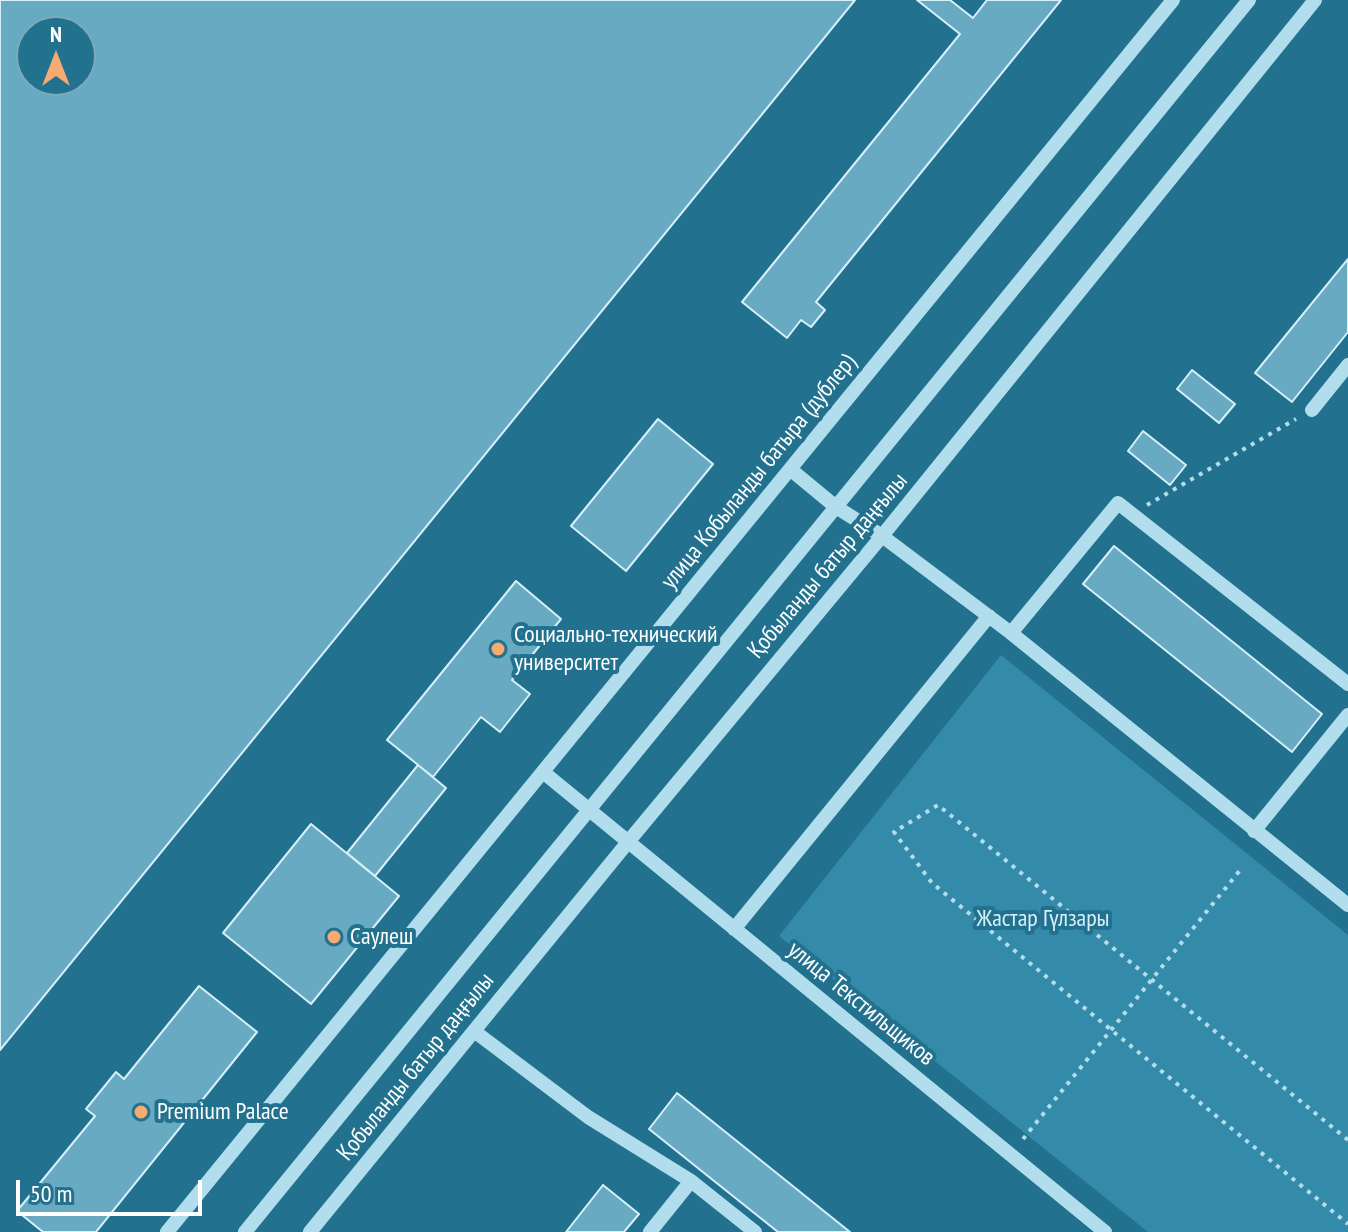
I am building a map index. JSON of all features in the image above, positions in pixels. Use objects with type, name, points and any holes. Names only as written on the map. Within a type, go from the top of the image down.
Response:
[{"type":"street","name":"улица Кобыланды батыра (дублер)","points":[[167,1232],[1173,0]]},
{"type":"street","name":"Қобыланды батыр даңғылы","points":[[245,1232],[1249,0]]},
{"type":"street","name":"Қобыланды батыр даңғылы","points":[[310,1232],[882,536],[1315,0]]},
{"type":"street","points":[[1312,410],[1348,365]]},
{"type":"street","points":[[790,469],[836,507],[882,536],[1011,633],[1348,905]]},
{"type":"street","points":[[1011,633],[1118,503],[1348,684]]},
{"type":"street","points":[[734,929],[989,616]]},
{"type":"street","points":[[1254,831],[1348,715]]},
{"type":"street","name":"улица Текстильщиков","points":[[543,772],[1105,1232]]},
{"type":"street","points":[[474,1031],[588,1117],[691,1181],[755,1232]]},
{"type":"street","points":[[650,1232],[691,1181]]},
{"type":"path","points":[[1132,514],[1312,410]]},
{"type":"path","points":[[1348,1140],[938,805],[894,832],[932,883],[1348,1224]]},
{"type":"path","points":[[1023,1139],[1241,869]]},
{"type":"green space","name":"Жастар Гүлзары","points":[[1001,655],[1348,935],[1348,1232],[1148,1232],[779,936]]},
{"type":"building","points":[[0,0],[855,0],[0,1050]]},
{"type":"building","points":[[917,0],[950,0],[973,18],[987,0],[1061,0],[816,302],[825,310],[811,327],[801,320],[787,338],[742,302],[960,34]]},
{"type":"building","points":[[1348,259],[1348,332],[1292,402],[1255,373]]},
{"type":"building","points":[[1192,370],[1235,404],[1219,423],[1177,389]]},
{"type":"building","points":[[658,419],[713,464],[626,571],[571,526]]},
{"type":"building","points":[[1143,431],[1186,465],[1170,485],[1128,451]]},
{"type":"building","points":[[1114,546],[1322,714],[1292,752],[1083,584]]},
{"type":"building","name":"Социально-технический университет","points":[[516,581],[561,619],[512,680],[530,694],[500,732],[481,717],[433,777],[387,740]]},
{"type":"building","points":[[418,765],[446,788],[375,876],[347,853]]},
{"type":"building","points":[[311,824],[399,896],[311,1004],[223,933]]},
{"type":"building","name":"Premium Palace","points":[[199,986],[257,1032],[96,1232],[43,1232],[17,1211],[95,1116],[86,1109],[116,1072],[124,1079]]},
{"type":"building","points":[[677,1093],[850,1232],[778,1232],[649,1129]]},
{"type":"building","points":[[603,1185],[639,1214],[624,1232],[566,1232]]},
{"type":"place","name":"Социально-технический университет","points":[[498,649]]},
{"type":"place","name":"Саулеш","points":[[334,937]]},
{"type":"place","name":"Premium Palace","points":[[141,1112]]}]
